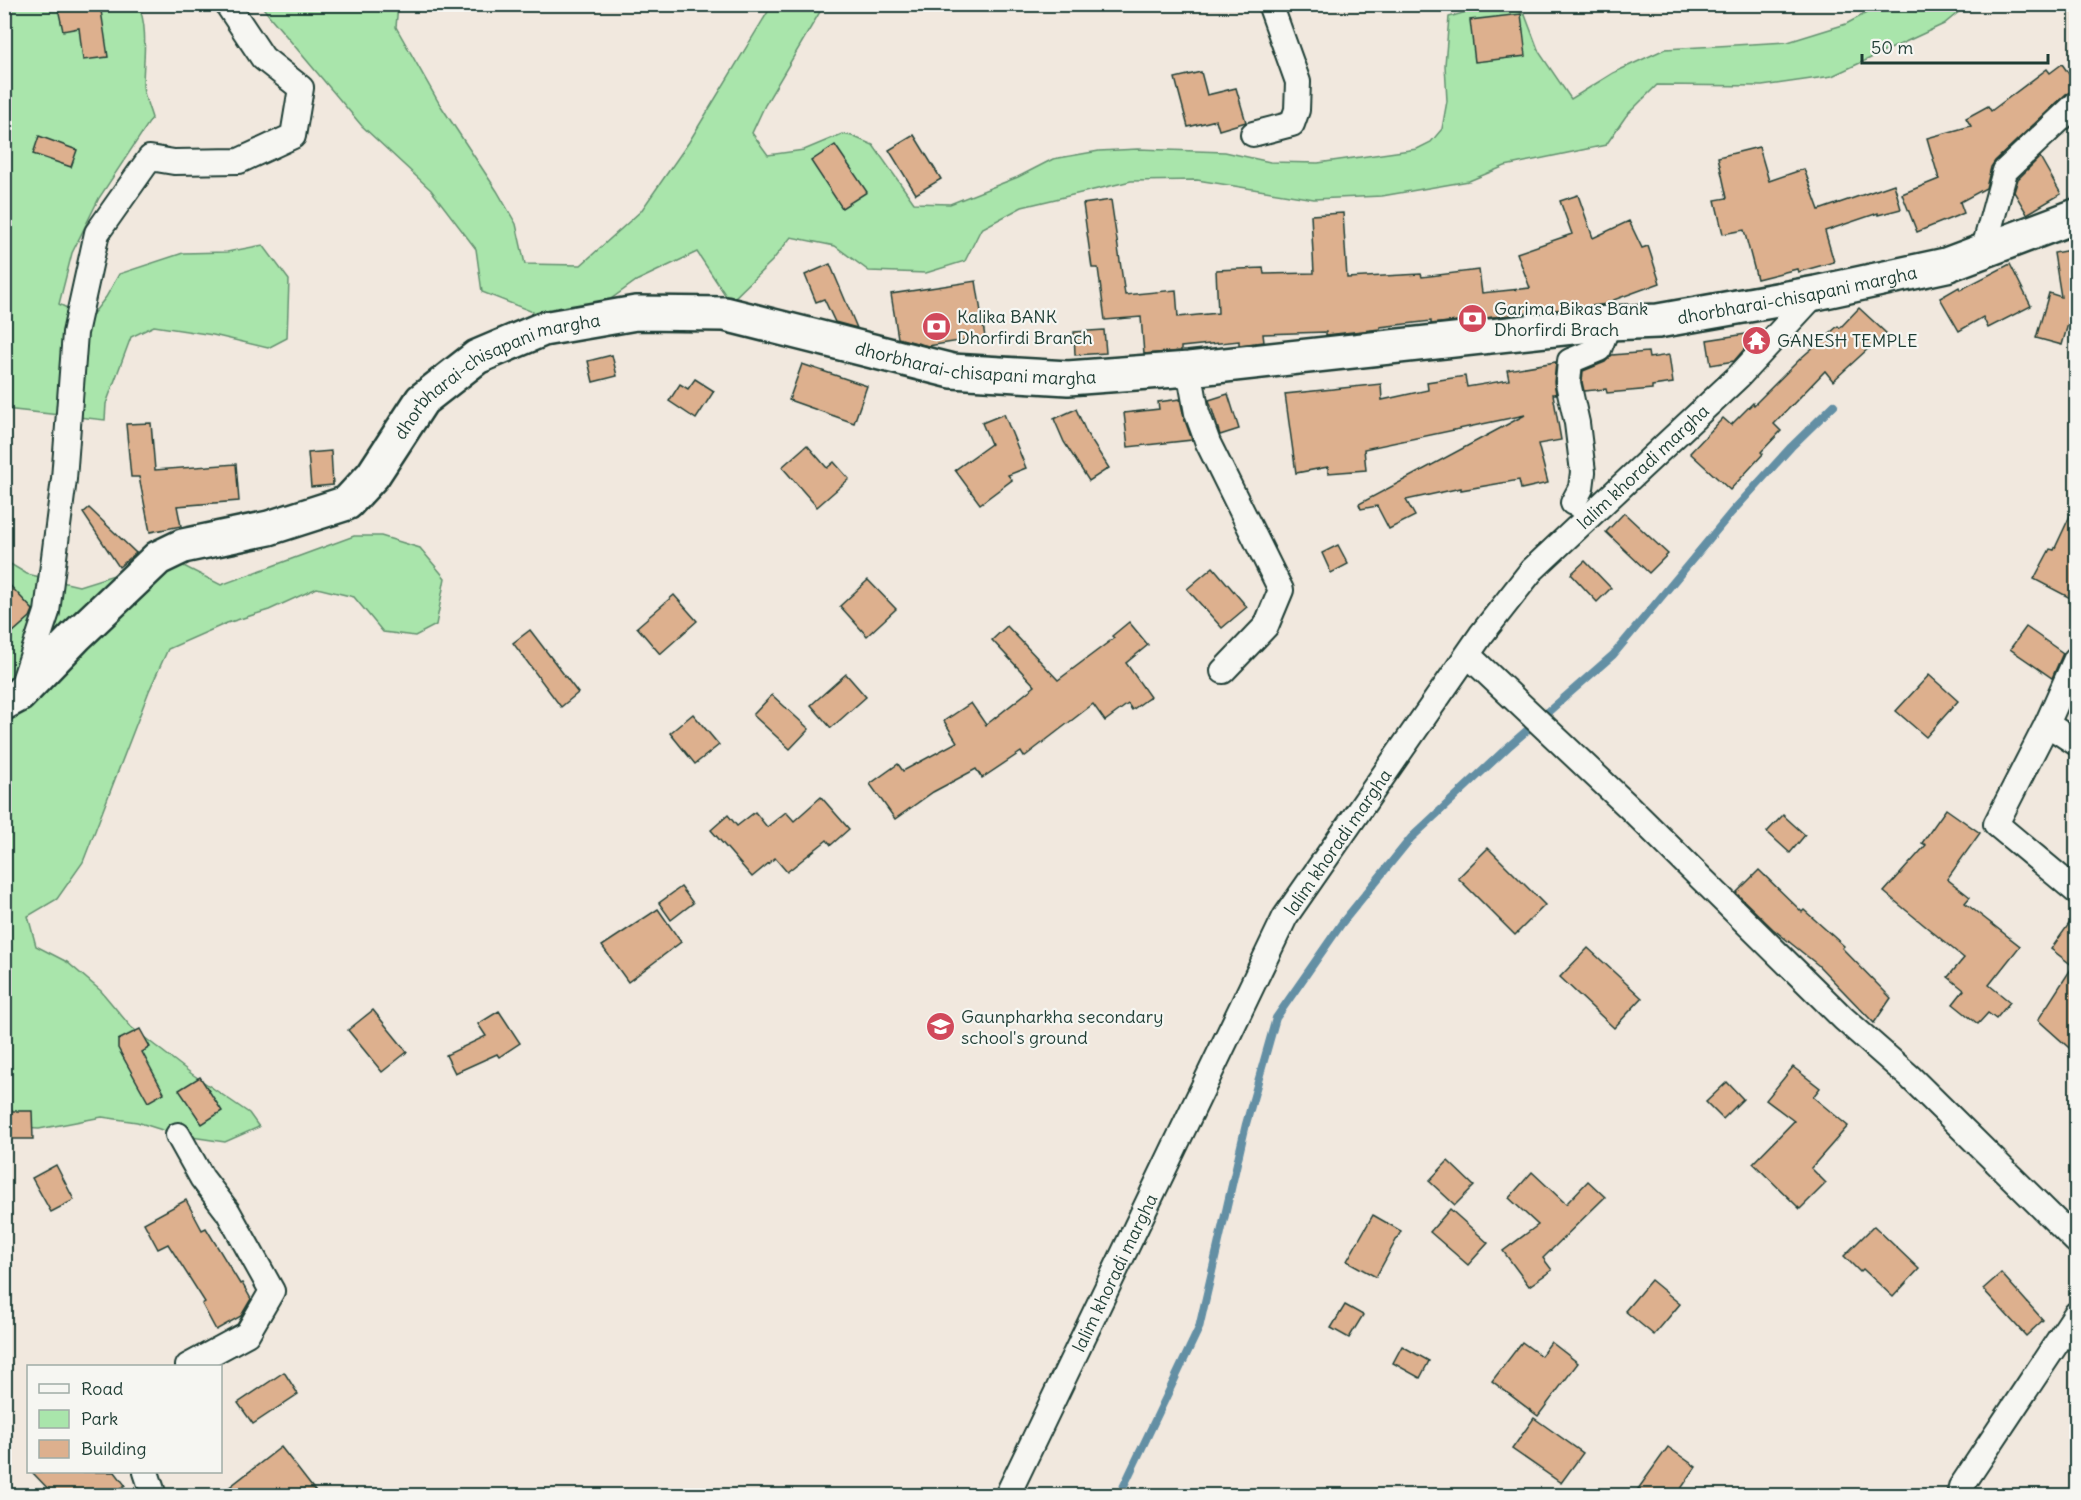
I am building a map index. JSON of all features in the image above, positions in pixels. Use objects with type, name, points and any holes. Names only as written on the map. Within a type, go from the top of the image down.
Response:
[{"type":"street","points":[[12,699],[47,612],[64,478],[75,333],[97,233],[150,158],[174,162],[239,161],[293,136],[301,88],[263,58],[227,4]]},
{"type":"street","points":[[1253,134],[1292,124],[1297,110],[1298,81],[1270,4]]},
{"type":"street","points":[[1983,252],[2004,171],[2076,104]]},
{"type":"street","name":"dhorbharai-chisapani margha","points":[[12,699],[158,558],[183,546],[269,528],[347,503],[373,475],[422,400],[477,357],[543,329],[636,313],[725,314],[952,371],[1068,378],[1190,369],[1609,323],[1658,321],[1816,293],[1946,265],[2076,216]]},
{"type":"street","name":"lalim khoradi margha","points":[[1007,1496],[1285,917],[1468,655],[1532,570],[1739,376],[1816,293]]},
{"type":"street","points":[[1573,503],[1581,488],[1583,472],[1577,423],[1568,383],[1570,361],[1599,349],[1609,323]]},
{"type":"street","points":[[1190,369],[1197,413],[1208,443],[1281,590],[1266,626],[1223,671]]},
{"type":"street","points":[[1468,655],[1629,807],[1844,1019],[1910,1077],[2076,1241]]},
{"type":"street","points":[[2076,659],[2048,724],[1996,824],[2076,891]]},
{"type":"street","points":[[2048,724],[2076,743]]},
{"type":"street","points":[[178,1135],[202,1178],[228,1212],[272,1292],[247,1334],[190,1365]]},
{"type":"street","points":[[1959,1496],[1961,1487],[2076,1314]]},
{"type":"street","points":[[146,1473],[154,1496]]},
{"type":"green space","points":[[4,5],[138,5],[143,23],[145,44],[143,86],[152,118],[99,198],[72,253],[59,304],[89,319],[106,297],[119,274],[183,253],[227,252],[263,245],[289,280],[287,338],[268,348],[213,335],[154,326],[131,337],[106,404],[105,420],[5,409]]},
{"type":"green space","points":[[261,5],[398,5],[396,27],[439,103],[516,224],[525,264],[581,265],[641,211],[689,142],[772,5],[824,5],[765,105],[752,133],[768,155],[804,150],[842,134],[852,136],[873,145],[914,203],[950,204],[1018,177],[1053,159],[1099,151],[1138,149],[1225,152],[1270,162],[1318,163],[1417,149],[1431,142],[1442,129],[1447,101],[1445,65],[1449,17],[1487,6],[1511,6],[1525,15],[1539,52],[1571,99],[1613,73],[1665,49],[1788,42],[1846,24],[1881,5],[1967,5],[1944,24],[1832,76],[1762,86],[1657,85],[1626,116],[1606,145],[1505,166],[1469,181],[1382,196],[1314,199],[1197,180],[1131,181],[1022,207],[981,229],[965,261],[926,273],[869,271],[835,246],[791,237],[772,261],[730,302],[697,252],[636,281],[587,316],[556,321],[482,292],[476,249],[431,190],[362,126]]},
{"type":"green space","points":[[354,536],[381,536],[420,548],[445,578],[436,625],[415,636],[383,632],[354,597],[317,588],[269,610],[227,623],[168,649],[149,691],[83,862],[57,899],[28,916],[36,946],[67,962],[101,991],[131,1027],[192,1074],[249,1113],[259,1127],[225,1142],[178,1135],[137,1122],[102,1117],[39,1129],[5,1127],[4,560],[27,574],[79,586],[168,558],[221,585]]},
{"type":"building","points":[[57,4],[100,4],[108,57],[83,60],[79,28],[63,31]]},
{"type":"building","points":[[1521,14],[1526,56],[1475,62],[1470,20]]},
{"type":"building","points":[[2062,64],[2076,84],[2076,90],[2066,94],[1995,161],[1991,167],[1986,188],[1960,202],[1964,213],[1917,232],[1902,194],[1939,179],[1927,138],[1971,126],[1966,118],[1988,106],[1991,111],[2047,69],[2050,73]]},
{"type":"building","points":[[1201,72],[1207,95],[1236,88],[1246,122],[1219,130],[1216,120],[1188,127],[1175,78]]},
{"type":"building","points":[[914,135],[941,179],[916,194],[889,150]]},
{"type":"building","points":[[39,136],[77,150],[71,167],[33,154]]},
{"type":"building","points":[[835,145],[867,192],[842,208],[811,161]]},
{"type":"building","points":[[1759,147],[1769,181],[1804,169],[1819,210],[1894,184],[1901,209],[1878,215],[1878,213],[1825,231],[1834,262],[1798,272],[1797,269],[1757,279],[1744,230],[1723,234],[1715,200],[1727,198],[1718,157]]},
{"type":"building","points":[[2040,157],[2061,194],[2027,214],[2014,192],[2018,179]]},
{"type":"building","points":[[1578,195],[1593,238],[1629,221],[1642,248],[1648,246],[1660,283],[1608,302],[1608,304],[1431,324],[1431,321],[1326,335],[1326,332],[1263,334],[1264,342],[1239,345],[1239,341],[1181,347],[1181,351],[1144,354],[1141,317],[1105,320],[1098,268],[1092,268],[1083,204],[1111,200],[1125,295],[1176,290],[1178,317],[1218,313],[1216,270],[1263,268],[1264,274],[1314,273],[1311,215],[1343,213],[1347,278],[1421,274],[1422,277],[1479,270],[1482,293],[1530,288],[1517,253],[1572,234],[1560,201]]},
{"type":"building","points":[[2076,249],[2076,323],[2068,324],[2062,345],[2036,338],[2049,293],[2061,297],[2054,253]]},
{"type":"building","points":[[830,264],[857,328],[835,322],[824,299],[816,302],[805,275]]},
{"type":"building","points":[[2010,264],[2031,306],[1988,328],[1983,317],[1959,331],[1940,298]]},
{"type":"building","points":[[976,281],[985,337],[928,346],[898,338],[891,294]]},
{"type":"building","points":[[1859,308],[1886,333],[1833,381],[1825,371],[1774,424],[1781,431],[1730,490],[1690,453],[1723,418],[1731,425],[1801,358],[1838,326],[1840,328]]},
{"type":"building","points":[[1104,330],[1106,353],[1075,355],[1074,332]]},
{"type":"building","points":[[1759,332],[1734,361],[1711,365],[1707,340]]},
{"type":"building","points":[[1648,352],[1649,358],[1669,355],[1673,383],[1652,386],[1652,389],[1607,393],[1606,389],[1584,391],[1583,371],[1605,362],[1612,355]]},
{"type":"building","points":[[612,355],[617,376],[593,382],[588,361]]},
{"type":"building","points":[[1556,362],[1554,382],[1556,394],[1553,394],[1561,440],[1538,444],[1548,483],[1521,489],[1519,480],[1461,490],[1461,488],[1406,500],[1415,516],[1389,529],[1377,506],[1361,509],[1359,504],[1525,415],[1364,449],[1366,470],[1328,473],[1328,467],[1296,473],[1285,394],[1381,384],[1382,400],[1428,390],[1427,382],[1465,376],[1467,387],[1509,380],[1507,370]]},
{"type":"building","points":[[802,364],[867,386],[854,423],[789,400]]},
{"type":"building","points":[[695,379],[714,391],[696,419],[669,401],[680,384],[688,389]]},
{"type":"building","points":[[1228,394],[1239,429],[1220,435],[1209,400]]},
{"type":"building","points":[[1180,399],[1192,440],[1128,447],[1124,413],[1159,409],[1158,402]]},
{"type":"building","points":[[1076,409],[1087,434],[1109,468],[1089,481],[1064,442],[1054,419]]},
{"type":"building","points":[[1004,414],[1026,468],[1008,475],[1012,480],[980,504],[955,470],[991,444],[982,423]]},
{"type":"building","points":[[151,423],[155,470],[236,464],[239,501],[177,506],[181,526],[150,532],[139,477],[131,477],[126,424]]},
{"type":"building","points":[[807,445],[827,468],[834,462],[849,479],[817,507],[782,467]]},
{"type":"building","points":[[331,451],[333,485],[311,487],[308,453]]},
{"type":"building","points":[[2076,503],[2076,601],[2034,579],[2050,549],[2054,550]]},
{"type":"building","points":[[89,508],[136,553],[119,567],[83,513]]},
{"type":"building","points":[[1624,513],[1668,554],[1649,573],[1606,532]]},
{"type":"building","points":[[1338,545],[1348,564],[1331,573],[1322,553]]},
{"type":"building","points":[[1585,561],[1611,588],[1597,602],[1571,574]]},
{"type":"building","points":[[1213,567],[1247,607],[1222,628],[1187,589]]},
{"type":"building","points":[[4,579],[33,610],[30,617],[4,640]]},
{"type":"building","points":[[868,580],[896,609],[867,636],[840,606]]},
{"type":"building","points":[[674,595],[697,621],[660,654],[637,627]]},
{"type":"building","points":[[1129,622],[1148,645],[1126,663],[1150,697],[1132,710],[1128,704],[1105,721],[1093,704],[1024,757],[1021,752],[982,778],[976,769],[933,792],[895,819],[870,784],[898,764],[903,771],[957,742],[944,721],[971,703],[986,725],[1035,686],[992,640],[1007,626],[1058,680],[1114,638],[1112,636]]},
{"type":"building","points":[[2026,627],[2063,653],[2052,678],[2010,649]]},
{"type":"building","points":[[530,630],[578,693],[561,707],[513,643]]},
{"type":"building","points":[[846,674],[866,697],[831,728],[811,705]]},
{"type":"building","points":[[1929,675],[1958,701],[1926,737],[1896,711]]},
{"type":"building","points":[[772,695],[809,729],[790,749],[753,715]]},
{"type":"building","points":[[693,714],[719,745],[695,764],[670,733]]},
{"type":"building","points":[[821,797],[849,829],[831,845],[827,840],[787,872],[775,858],[752,877],[711,830],[728,815],[737,826],[755,812],[767,827],[786,812],[794,821]]},
{"type":"building","points":[[1946,809],[1980,833],[1947,879],[1970,897],[1965,903],[2020,946],[1989,985],[2010,1002],[1996,1019],[1988,1013],[1978,1024],[1953,1004],[1964,990],[1948,977],[1964,958],[1884,892],[1926,845],[1922,843]]},
{"type":"building","points":[[1783,815],[1805,835],[1790,853],[1767,832]]},
{"type":"building","points":[[1488,848],[1545,905],[1515,935],[1458,878]]},
{"type":"building","points":[[1759,870],[1802,912],[1804,910],[1844,946],[1842,948],[1891,998],[1874,1023],[1818,965],[1773,929],[1736,893]]},
{"type":"building","points":[[681,887],[693,903],[671,920],[659,903]]},
{"type":"building","points":[[658,909],[681,942],[628,982],[602,946]]},
{"type":"building","points":[[2076,914],[2076,1054],[2038,1020],[2073,966],[2051,949]]},
{"type":"building","points":[[1588,948],[1642,998],[1614,1028],[1560,977]]},
{"type":"building","points":[[373,1010],[407,1052],[382,1072],[348,1030]]},
{"type":"building","points":[[499,1011],[520,1043],[499,1057],[497,1054],[455,1073],[446,1055],[486,1036],[478,1024]]},
{"type":"building","points":[[140,1029],[150,1047],[142,1052],[164,1093],[148,1102],[118,1048],[118,1040]]},
{"type":"building","points":[[1793,1067],[1820,1088],[1813,1097],[1848,1126],[1811,1168],[1826,1183],[1800,1209],[1753,1163],[1794,1121],[1766,1100]]},
{"type":"building","points":[[200,1077],[222,1111],[202,1124],[179,1090]]},
{"type":"building","points":[[1727,1082],[1743,1099],[1723,1119],[1706,1102]]},
{"type":"building","points":[[6,1111],[32,1111],[33,1139],[7,1139]]},
{"type":"building","points":[[1448,1161],[1474,1186],[1455,1205],[1429,1181]]},
{"type":"building","points":[[56,1165],[74,1200],[51,1212],[32,1178]]},
{"type":"building","points":[[1532,1172],[1566,1204],[1588,1181],[1605,1197],[1543,1258],[1552,1270],[1529,1286],[1503,1251],[1538,1225],[1509,1198]]},
{"type":"building","points":[[186,1200],[202,1230],[206,1228],[251,1299],[241,1316],[216,1330],[202,1304],[205,1302],[168,1244],[158,1249],[144,1223]]},
{"type":"building","points":[[1450,1209],[1488,1243],[1468,1265],[1430,1232]]},
{"type":"building","points":[[1373,1215],[1401,1231],[1376,1277],[1347,1261]]},
{"type":"building","points":[[1874,1226],[1919,1269],[1893,1297],[1863,1269],[1860,1272],[1844,1256]]},
{"type":"building","points":[[2001,1273],[2043,1320],[2026,1336],[1983,1289]]},
{"type":"building","points":[[1651,1280],[1680,1304],[1654,1335],[1625,1311]]},
{"type":"building","points":[[1345,1305],[1363,1315],[1349,1338],[1331,1328]]},
{"type":"building","points":[[1522,1342],[1541,1356],[1551,1342],[1578,1363],[1538,1416],[1492,1381]]},
{"type":"building","points":[[1402,1346],[1429,1361],[1420,1378],[1393,1363]]},
{"type":"building","points":[[284,1372],[298,1394],[253,1424],[238,1403]]},
{"type":"building","points":[[1534,1418],[1583,1453],[1561,1483],[1512,1449]]},
{"type":"building","points":[[281,1447],[319,1496],[218,1496]]},
{"type":"building","points":[[1668,1447],[1696,1467],[1676,1496],[1633,1496]]},
{"type":"building","points":[[33,1473],[116,1473],[125,1485],[110,1496],[55,1496]]},
{"type":"waterway","points":[[1119,1496],[1199,1328],[1246,1124],[1276,1018],[1342,923],[1411,838],[1508,747],[1613,655],[1731,513],[1791,447],[1834,405]]},
{"type":"place","name":"Garima Bikas Bank Dhorfirdi Brach","points":[[1473,318]]},
{"type":"place","name":"Kalika BANK Dhorfirdi Branch","points":[[936,326]]},
{"type":"place","name":"GANESH TEMPLE","points":[[1756,340]]},
{"type":"place","name":"Gaunpharkha secondary school's ground","points":[[940,1026]]}]
